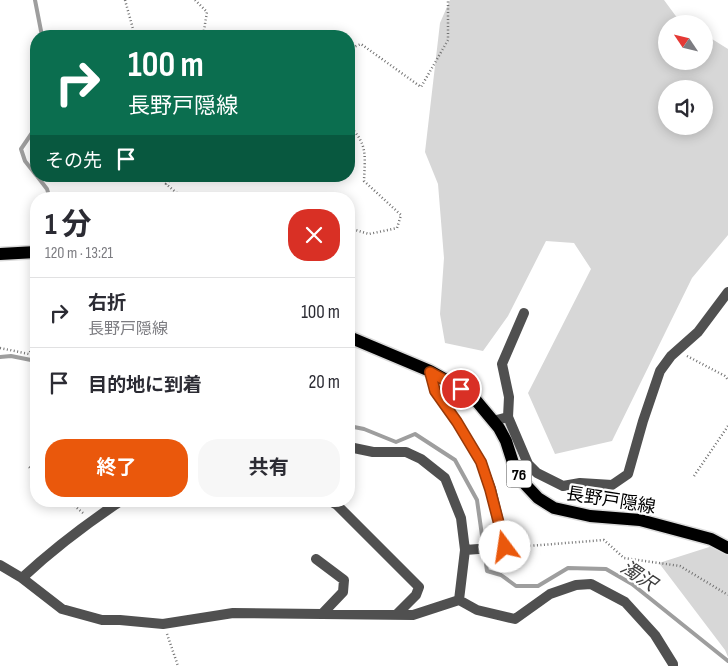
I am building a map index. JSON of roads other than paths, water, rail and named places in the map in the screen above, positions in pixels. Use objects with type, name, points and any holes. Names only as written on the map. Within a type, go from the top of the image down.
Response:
[{"type":"main road","points":[[0,254],[30,252]]},
{"type":"main road","name":"長野戸隠線","points":[[355,340],[448,380],[474,398],[493,421],[506,441],[514,466],[523,482],[538,498],[554,508],[590,516],[640,520],[711,539],[728,548]]},
{"type":"street","points":[[524,313],[502,364],[509,397],[508,417],[528,464],[537,473],[563,486],[580,483],[612,485],[628,474],[660,371],[671,356],[698,332],[728,292]]},
{"type":"street","points":[[430,372],[435,391],[457,422],[481,462],[505,547],[470,550]]},
{"type":"street","points":[[493,421],[508,417]]},
{"type":"street","points":[[355,448],[373,452],[406,452],[421,459],[445,478],[461,518],[470,550],[459,600]]},
{"type":"street","points":[[22,578],[91,521],[112,507]]},
{"type":"street","points":[[340,507],[419,588],[416,595],[397,614]]},
{"type":"street","points":[[316,559],[344,580],[343,592],[322,614]]},
{"type":"street","points":[[0,565],[22,578],[62,609],[102,620],[163,624],[233,612],[413,615],[459,600],[477,610],[515,619],[550,594],[576,584],[592,584],[625,602],[655,635],[673,666]]},
{"type":"waterway","points":[[35,0],[41,30]]},
{"type":"waterway","points":[[30,136],[21,149],[25,161],[30,167]]},
{"type":"waterway","points":[[42,182],[48,192]]},
{"type":"waterway","name":"濁沢","points":[[0,357],[11,356],[30,360]]},
{"type":"waterway","name":"濁沢","points":[[355,427],[396,442],[415,434],[455,460],[477,500],[487,571],[501,575],[516,586],[538,586],[568,568],[606,569],[632,584],[728,661]]}]
